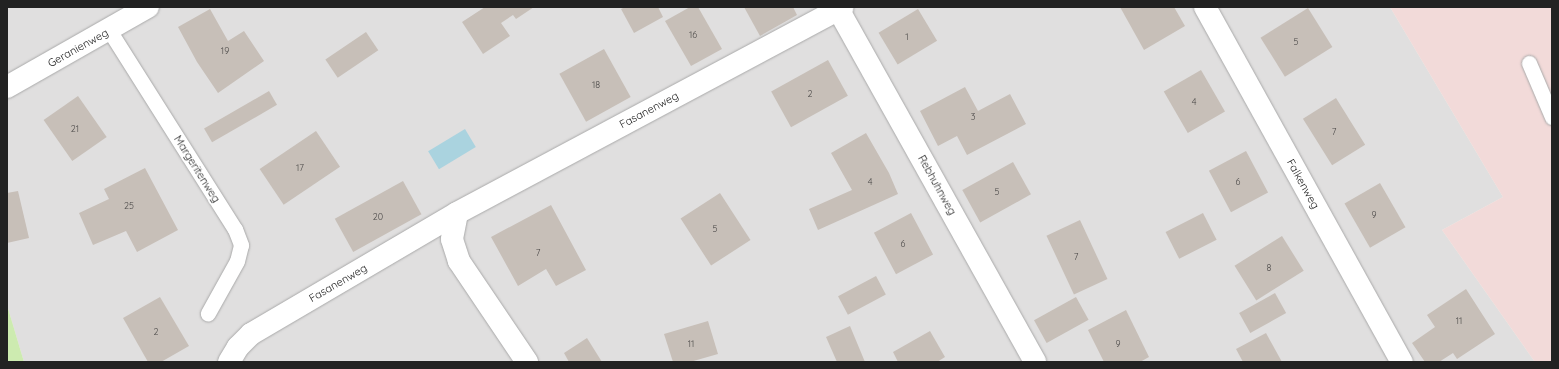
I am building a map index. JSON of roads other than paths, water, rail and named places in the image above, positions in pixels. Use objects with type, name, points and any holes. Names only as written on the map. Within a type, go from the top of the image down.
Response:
[{"type":"street","name":"Geranienweg","points":[[7,87],[148,7]]},
{"type":"street","name":"Falkenweg","points":[[1205,7],[1402,362]]},
{"type":"street","name":"Fasanenweg","points":[[229,362],[238,347],[251,334],[457,213],[840,8]]},
{"type":"street","name":"Rebhuhnweg","points":[[840,8],[1035,362]]},
{"type":"street","points":[[457,213],[452,238],[459,261],[527,362]]},
{"type":"lane","name":"Margeritenweg","points":[[109,30],[230,223],[241,245],[237,261],[208,312]]},
{"type":"lane","points":[[1529,63],[1552,116]]},
{"type":"water","points":[[465,129],[476,147],[439,169],[428,151]]}]
